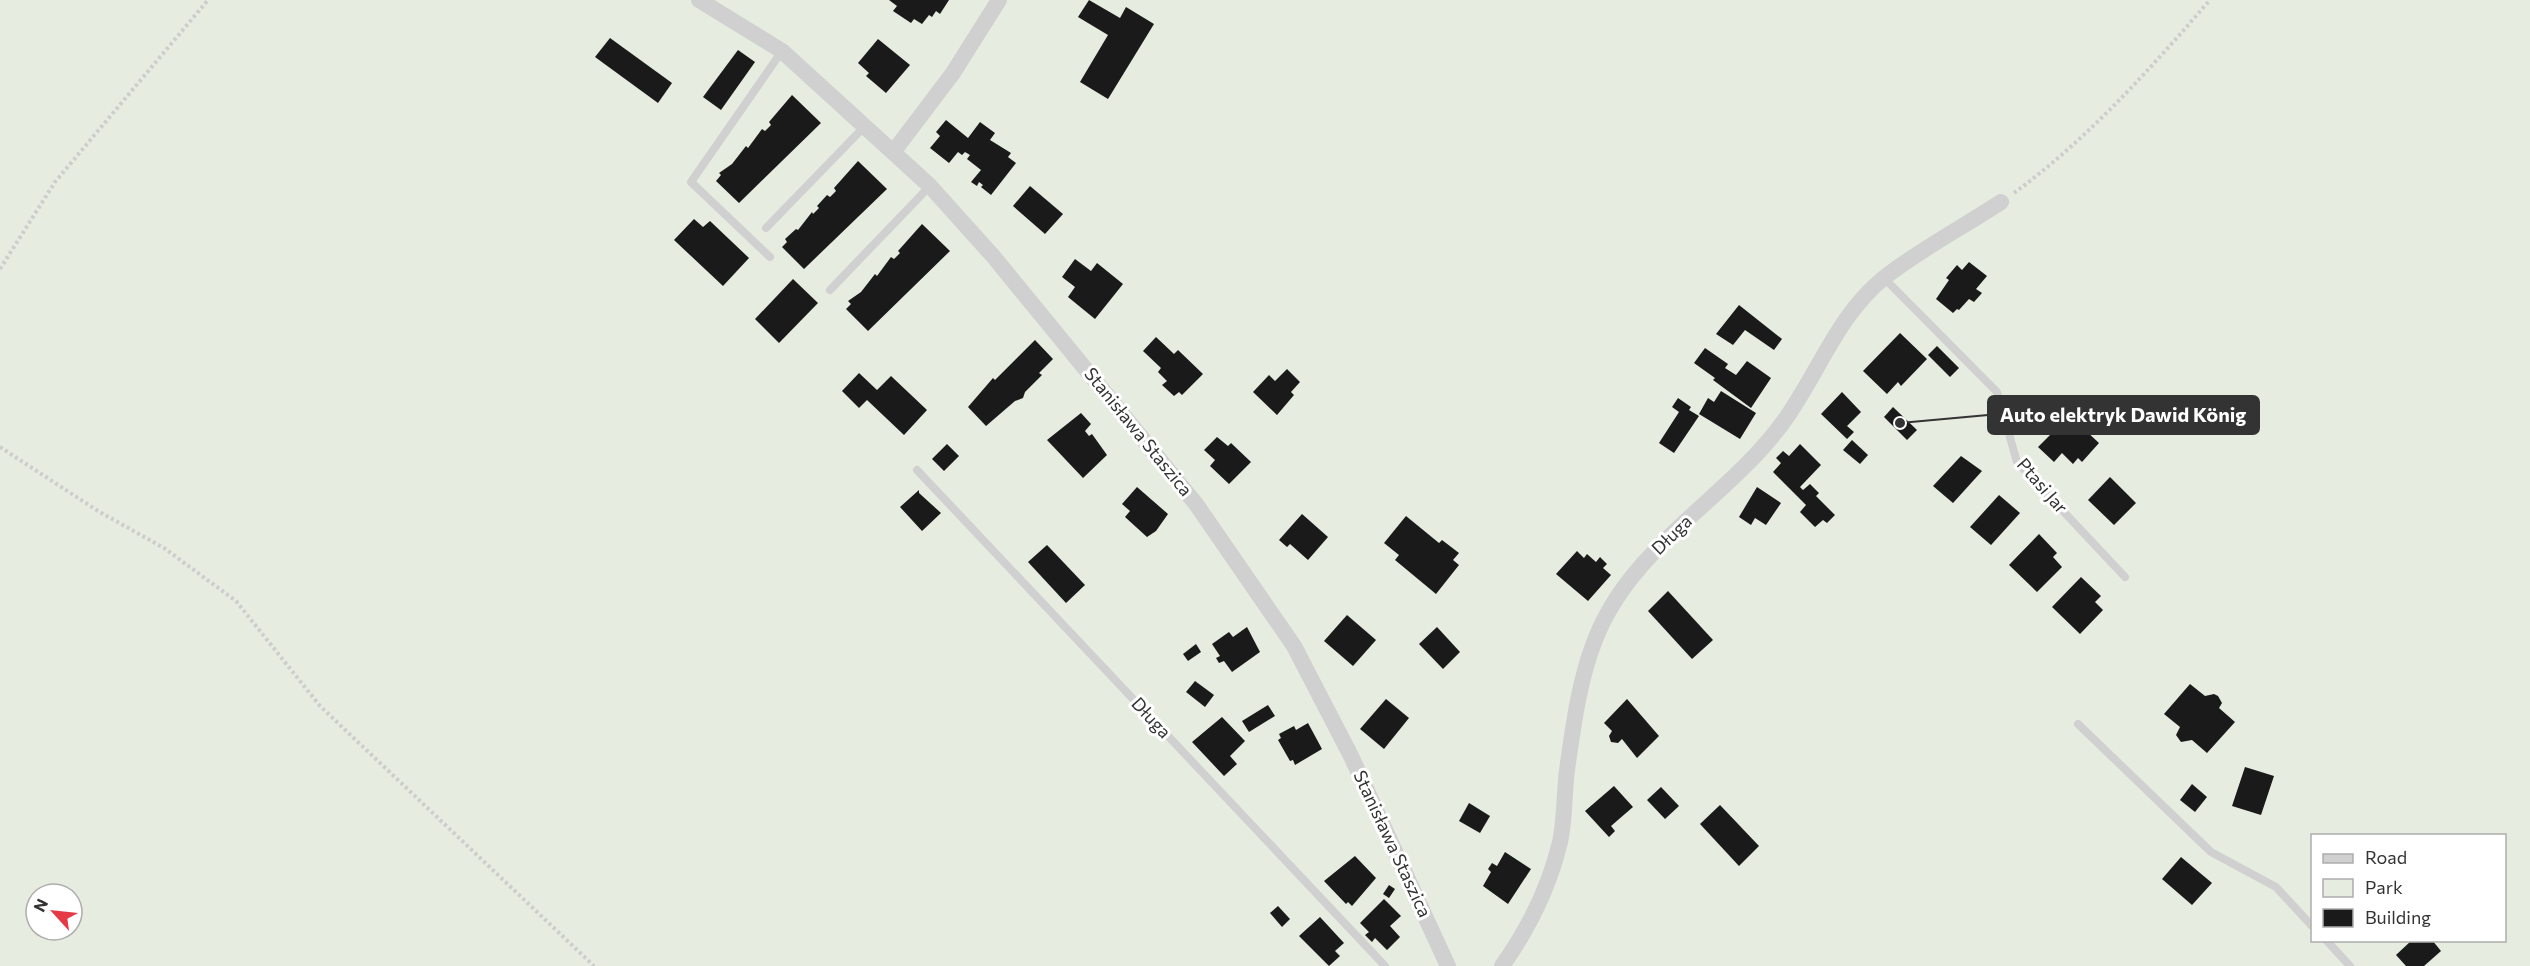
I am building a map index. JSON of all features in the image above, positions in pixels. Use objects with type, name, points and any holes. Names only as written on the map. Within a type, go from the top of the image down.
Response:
[{"type":"street","name":"Stanisława Staszica","points":[[699,0],[782,51],[866,125],[930,186],[993,256],[1196,504],[1294,646],[1351,756],[1448,966]]},
{"type":"street","points":[[894,152],[953,73],[999,0]]},
{"type":"street","name":"Długa","points":[[1502,966],[1536,910],[1560,840],[1567,769],[1587,666],[1606,616],[1637,571],[1770,439],[1809,384],[1844,323],[1884,278],[2001,202]]},
{"type":"lane","points":[[770,257],[691,182],[782,51]]},
{"type":"lane","points":[[766,228],[866,125]]},
{"type":"lane","points":[[830,290],[930,186]]},
{"type":"lane","name":"Ptasi Jar","points":[[1884,278],[1997,392],[2017,462],[2125,577]]},
{"type":"lane","name":"Długa","points":[[917,470],[1385,966]]},
{"type":"lane","points":[[2078,724],[2211,852],[2276,887],[2311,924]]},
{"type":"lane","points":[[2328,942],[2350,966]]},
{"type":"path","points":[[0,269],[56,182],[208,0]]},
{"type":"path","points":[[2001,202],[2044,171],[2146,73],[2210,0]]},
{"type":"path","points":[[0,447],[98,511],[164,548],[236,601],[320,706],[594,966]]},
{"type":"green space","points":[[0,0],[2530,0],[2530,966],[0,966]]},
{"type":"building","points":[[889,0],[949,0],[940,14],[936,11],[932,17],[929,15],[922,24],[914,19],[911,23],[893,11],[897,6]]},
{"type":"building","points":[[1089,0],[1120,18],[1126,7],[1154,24],[1108,99],[1080,82],[1108,35],[1078,17]]},
{"type":"building","points":[[610,38],[672,83],[658,103],[595,57]]},
{"type":"building","points":[[878,39],[910,65],[886,93],[866,76],[869,73],[858,63]]},
{"type":"building","points":[[738,50],[755,62],[721,110],[703,97]]},
{"type":"building","points":[[792,95],[821,123],[739,203],[716,181],[721,175],[719,173],[732,164],[746,146],[748,148],[762,129],[765,131],[771,125],[769,122]]},
{"type":"building","points":[[946,120],[968,138],[980,122],[995,133],[990,140],[1011,153],[1008,157],[1016,163],[991,195],[981,187],[983,185],[979,182],[977,186],[971,182],[981,170],[967,159],[970,155],[965,152],[962,155],[958,152],[949,163],[930,148],[940,136],[936,132]]},
{"type":"building","points":[[858,161],[887,189],[804,269],[782,247],[787,242],[785,239],[796,229],[798,230],[812,212],[813,214],[819,208],[817,206],[827,195],[830,197],[836,191],[834,188]]},
{"type":"building","points":[[1030,186],[1063,214],[1045,234],[1013,206]]},
{"type":"building","points":[[694,219],[703,227],[710,221],[749,258],[723,286],[674,240]]},
{"type":"building","points":[[922,224],[950,251],[868,331],[846,309],[851,304],[848,301],[861,292],[875,274],[877,276],[891,257],[894,259],[900,253],[898,251]]},
{"type":"building","points":[[1075,259],[1091,271],[1097,263],[1123,284],[1095,319],[1068,297],[1075,287],[1062,277]]},
{"type":"building","points":[[1969,262],[1987,276],[1976,289],[1982,293],[1974,302],[1969,299],[1953,313],[1936,299],[1949,280],[1946,278],[1957,265],[1962,270]]},
{"type":"building","points":[[793,279],[818,303],[779,343],[755,319]]},
{"type":"building","points":[[1739,305],[1782,339],[1774,350],[1745,330],[1733,345],[1716,334]]},
{"type":"building","points":[[1900,333],[1927,359],[1901,386],[1898,382],[1887,394],[1863,371]]},
{"type":"building","points":[[1156,337],[1174,354],[1178,350],[1203,374],[1182,395],[1179,392],[1174,396],[1162,385],[1167,381],[1158,372],[1161,368],[1143,351]]},
{"type":"building","points":[[1035,340],[1053,359],[1039,373],[1042,375],[1025,392],[1023,398],[1015,401],[986,426],[968,407],[993,378],[995,380]]},
{"type":"building","points":[[1937,346],[1959,368],[1950,377],[1928,355]]},
{"type":"building","points":[[1705,348],[1728,364],[1725,368],[1736,375],[1747,361],[1771,378],[1751,408],[1694,363]]},
{"type":"building","points":[[1287,369],[1300,382],[1291,392],[1294,395],[1277,415],[1253,392],[1269,375],[1275,381]]},
{"type":"building","points":[[859,373],[877,390],[891,376],[927,410],[904,435],[867,400],[859,408],[842,391]]},
{"type":"building","points":[[1721,391],[1756,413],[1740,439],[1699,414],[1708,398],[1714,402]]},
{"type":"building","points":[[1842,392],[1861,412],[1847,426],[1854,432],[1847,439],[1821,414]]},
{"type":"building","points":[[1678,398],[1691,407],[1689,410],[1699,416],[1674,453],[1659,443],[1679,412],[1672,407]]},
{"type":"building","points":[[2079,402],[2096,418],[2085,430],[2099,443],[2082,462],[2078,458],[2073,464],[2062,453],[2054,462],[2038,447],[2051,434],[2049,432]]},
{"type":"building","points":[[1893,407],[1917,430],[1907,440],[1884,417]]},
{"type":"building","points":[[1081,413],[1091,424],[1085,431],[1089,436],[1092,434],[1107,455],[1083,478],[1047,440]]},
{"type":"building","points":[[1217,437],[1228,446],[1231,443],[1251,462],[1229,484],[1210,466],[1215,460],[1204,450]]},
{"type":"building","points":[[1852,440],[1868,455],[1860,464],[1843,450]]},
{"type":"building","points":[[947,444],[959,456],[944,471],[932,459]]},
{"type":"building","points":[[1800,444],[1821,465],[1800,487],[1803,490],[1810,484],[1819,493],[1816,496],[1835,515],[1827,523],[1823,520],[1815,527],[1800,512],[1806,505],[1773,472],[1781,463],[1776,458],[1783,451],[1789,456]]},
{"type":"building","points":[[1961,456],[1982,471],[1953,503],[1933,486]]},
{"type":"building","points":[[2110,477],[2136,503],[2114,525],[2088,500]]},
{"type":"building","points":[[1137,487],[1168,514],[1156,531],[1147,537],[1125,517],[1130,511],[1122,504]]},
{"type":"building","points":[[1757,487],[1781,503],[1766,525],[1755,518],[1751,525],[1739,517]]},
{"type":"building","points":[[919,490],[919,493],[941,513],[922,531],[900,507]]},
{"type":"building","points":[[1999,495],[2020,513],[1991,545],[1970,527]]},
{"type":"building","points":[[1302,514],[1328,537],[1308,560],[1290,544],[1287,547],[1279,540]]},
{"type":"building","points":[[1406,516],[1439,543],[1442,540],[1459,553],[1453,560],[1459,565],[1436,594],[1395,560],[1399,555],[1384,543]]},
{"type":"building","points":[[2039,534],[2057,553],[2053,557],[2062,567],[2037,592],[2009,565]]},
{"type":"building","points":[[1047,545],[1085,585],[1066,603],[1028,562]]},
{"type":"building","points":[[1577,551],[1584,558],[1587,554],[1596,562],[1600,557],[1607,564],[1603,568],[1611,575],[1588,601],[1556,574]]},
{"type":"building","points":[[2081,577],[2101,596],[2095,602],[2103,610],[2080,634],[2052,607]]},
{"type":"building","points":[[1668,591],[1713,640],[1692,659],[1648,611]]},
{"type":"building","points":[[1347,615],[1376,640],[1353,666],[1324,641]]},
{"type":"building","points":[[1247,627],[1260,652],[1232,672],[1224,661],[1219,663],[1216,658],[1220,656],[1212,644],[1229,632],[1233,637]]},
{"type":"building","points":[[1437,627],[1460,652],[1443,669],[1419,644]]},
{"type":"building","points":[[1196,644],[1201,652],[1188,661],[1183,654]]},
{"type":"building","points":[[1195,681],[1214,695],[1205,707],[1186,692]]},
{"type":"building","points":[[2190,684],[2205,696],[2214,694],[2218,696],[2222,703],[2219,708],[2235,722],[2207,753],[2192,740],[2181,742],[2176,735],[2180,727],[2164,714]]},
{"type":"building","points":[[1386,699],[1409,718],[1384,749],[1360,729]]},
{"type":"building","points":[[1627,699],[1659,736],[1637,758],[1622,739],[1618,743],[1611,742],[1609,736],[1612,731],[1604,723]]},
{"type":"building","points":[[1268,705],[1275,716],[1249,732],[1242,721]]},
{"type":"building","points":[[1222,717],[1245,741],[1230,756],[1237,764],[1224,776],[1192,742]]},
{"type":"building","points":[[1308,723],[1322,749],[1295,765],[1293,760],[1290,761],[1278,740],[1281,738],[1279,734],[1294,726],[1296,730]]},
{"type":"building","points":[[2245,767],[2274,776],[2261,815],[2232,806]]},
{"type":"building","points":[[2192,784],[2207,797],[2195,812],[2180,800]]},
{"type":"building","points":[[1614,786],[1633,807],[1611,826],[1615,831],[1609,837],[1585,811]]},
{"type":"building","points":[[1661,787],[1679,806],[1665,819],[1647,800]]},
{"type":"building","points":[[1469,803],[1490,816],[1480,833],[1459,821]]},
{"type":"building","points":[[1720,805],[1759,846],[1739,866],[1700,824]]},
{"type":"building","points":[[1505,852],[1531,869],[1508,904],[1483,886],[1491,872],[1488,869],[1492,863],[1497,866]]},
{"type":"building","points":[[1355,856],[1376,878],[1352,906],[1348,902],[1346,904],[1324,881]]},
{"type":"building","points":[[2181,857],[2212,883],[2192,905],[2162,879]]},
{"type":"building","points":[[1389,885],[1395,889],[1389,898],[1383,894]]},
{"type":"building","points":[[1384,899],[1401,916],[1390,926],[1400,937],[1387,950],[1375,938],[1372,942],[1365,935],[1369,932],[1360,923]]},
{"type":"building","points":[[1278,906],[1290,919],[1282,927],[1270,913]]},
{"type":"building","points":[[1320,917],[1344,943],[1335,951],[1340,956],[1329,966],[1299,936]]},
{"type":"building","points":[[2410,942],[2434,942],[2441,951],[2424,966],[2406,966],[2396,955]]},
{"type":"place","name":"Auto elektryk Dawid König","points":[[1900,423]]}]
